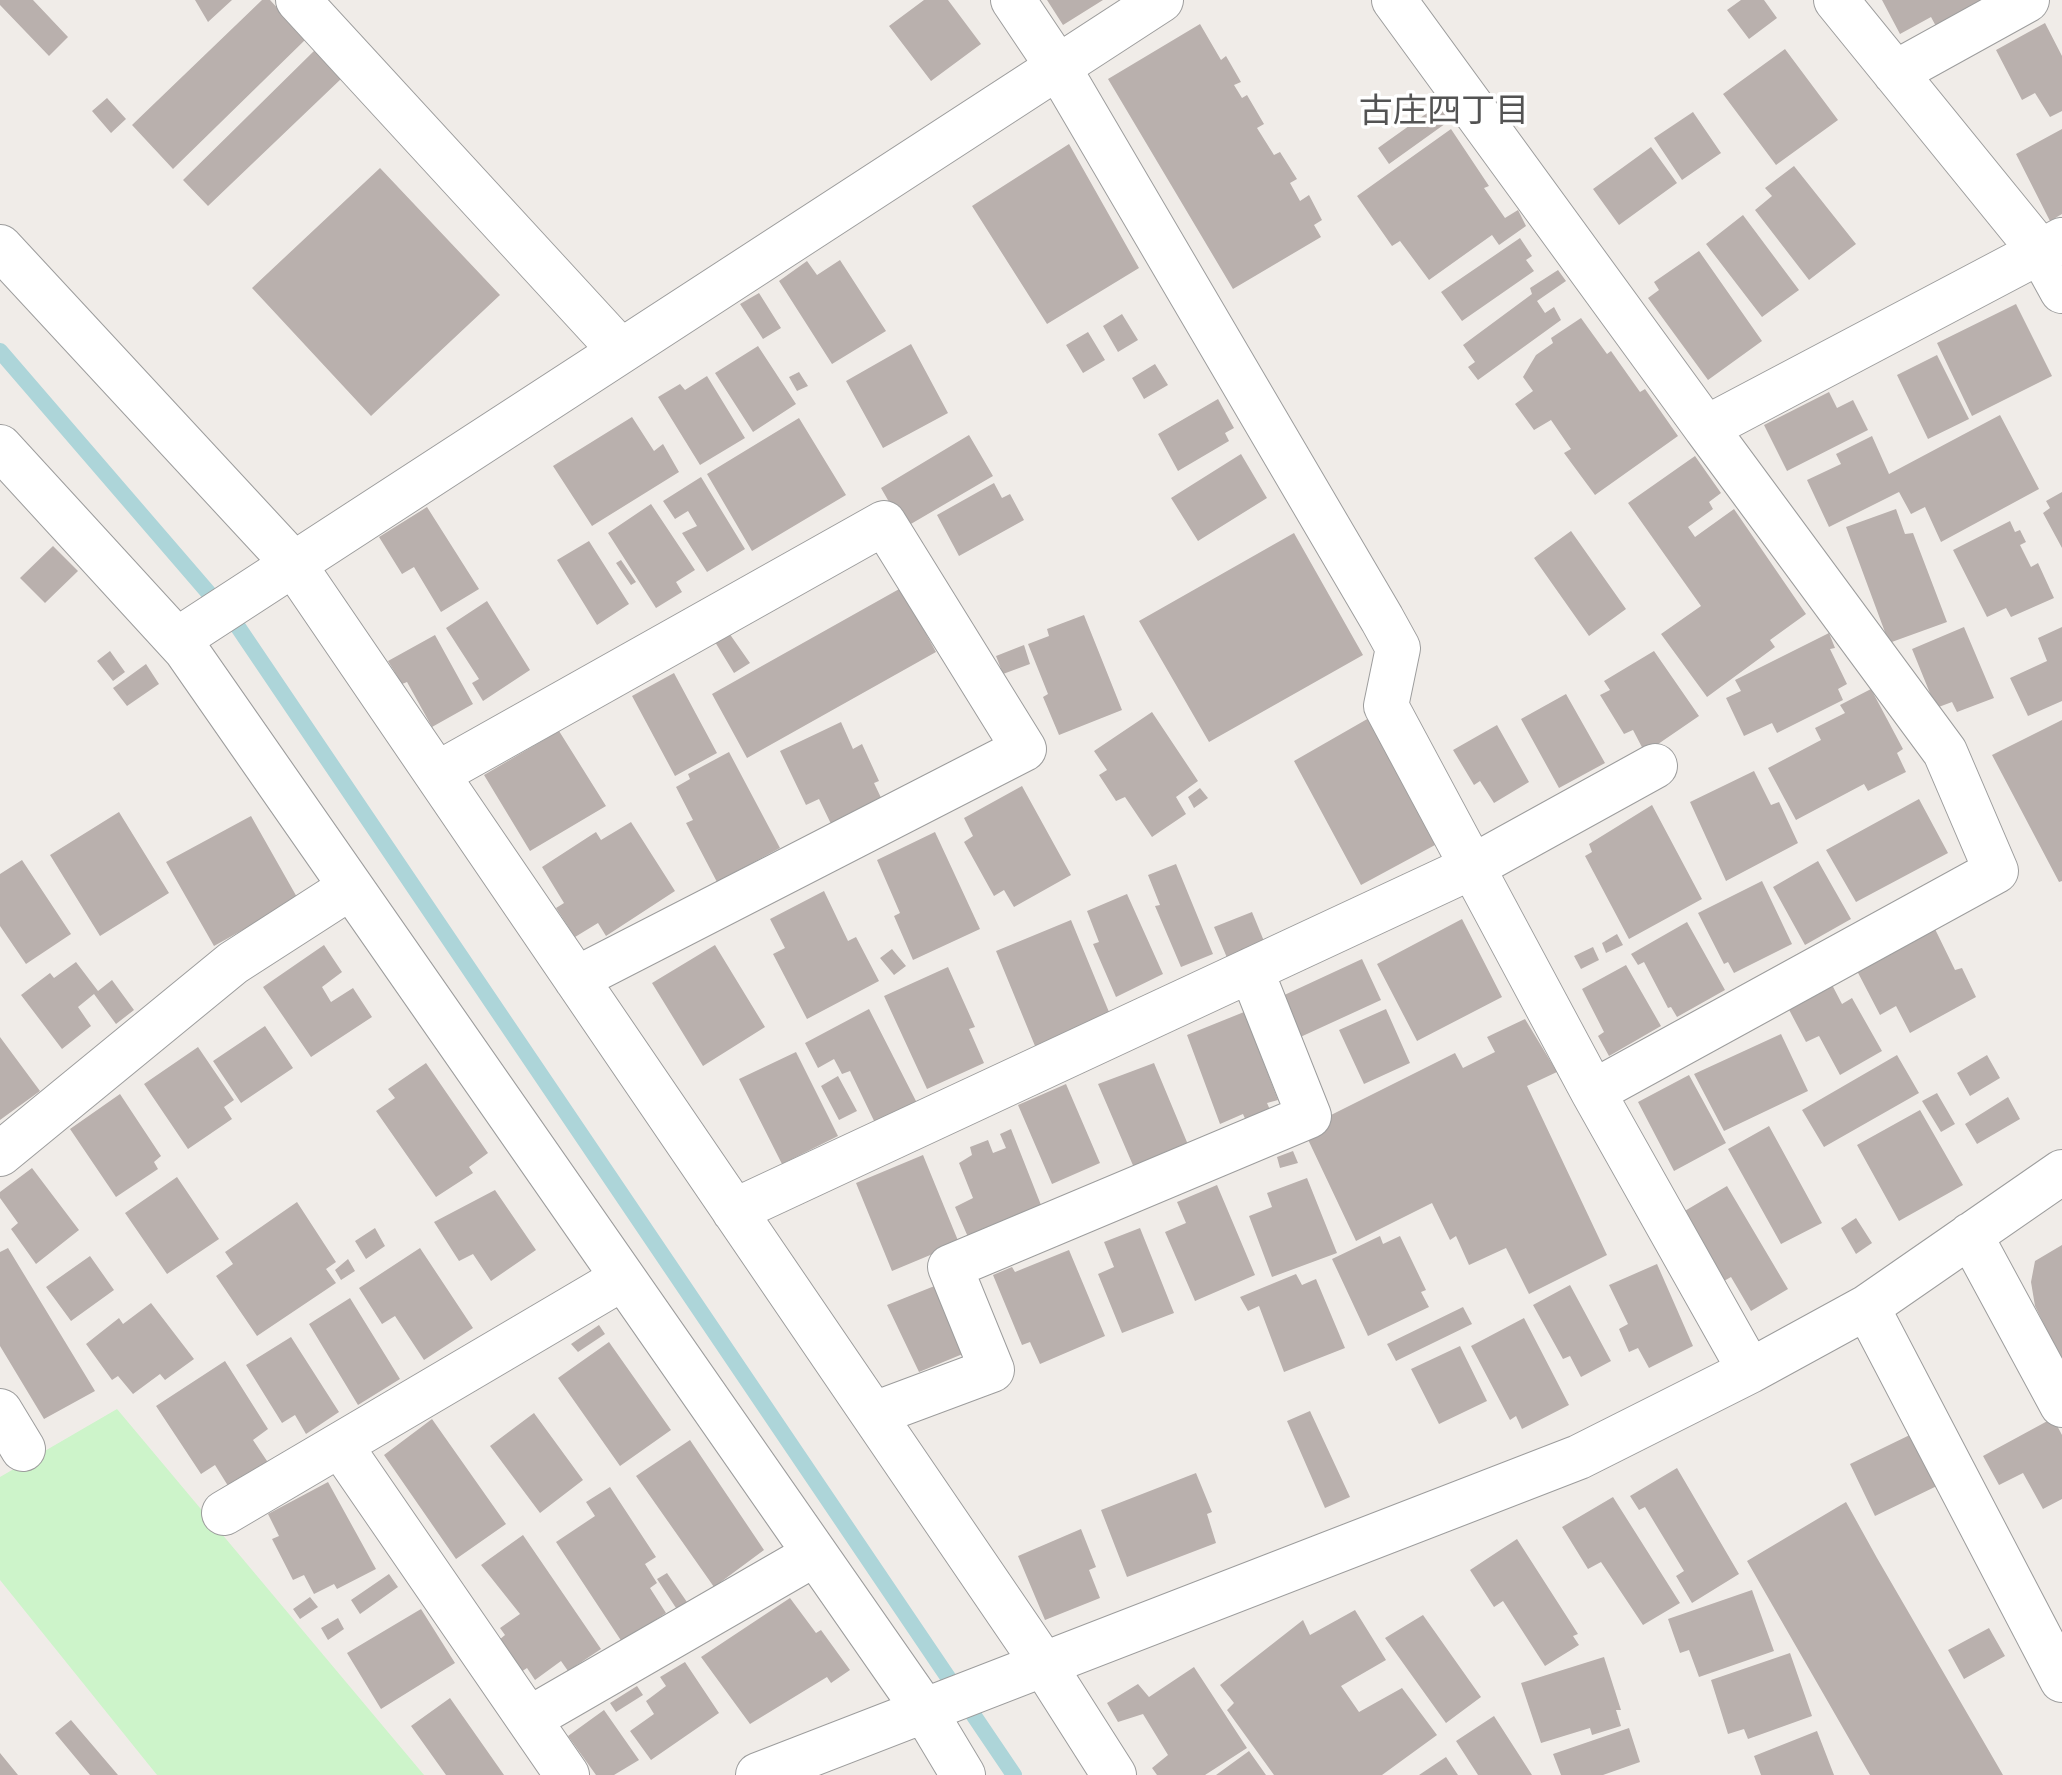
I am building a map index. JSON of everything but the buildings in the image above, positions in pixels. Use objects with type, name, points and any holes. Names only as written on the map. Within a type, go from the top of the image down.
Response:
[{"type":"street","points":[[298,0],[620,350]]},
{"type":"street","points":[[1013,0],[1058,67],[1398,648],[1386,706],[1593,1092],[1750,1371]]},
{"type":"street","points":[[177,640],[292,562],[1161,0]]},
{"type":"street","points":[[1394,0],[1945,752],[1996,871],[1593,1092]]},
{"type":"street","points":[[1836,0],[1895,73],[2051,245],[2062,291]]},
{"type":"street","points":[[1895,73],[2027,0]]},
{"type":"street","points":[[1706,428],[2051,245]]},
{"type":"street","points":[[0,247],[292,562],[874,1414],[1044,1665],[1114,1775]]},
{"type":"street","points":[[0,447],[177,640],[924,1710],[963,1775]]},
{"type":"street","points":[[437,774],[884,523],[1024,749],[576,979]]},
{"type":"street","points":[[734,1211],[1472,867],[1655,766]]},
{"type":"street","points":[[0,1154],[233,963],[351,887]]},
{"type":"street","points":[[874,1414],[992,1370],[950,1267],[1309,1116],[1251,970]]},
{"type":"street","points":[[758,1775],[1579,1457],[1750,1371],[1867,1307],[2062,1172]]},
{"type":"street","points":[[1970,1235],[2062,1405]]},
{"type":"street","points":[[224,1513],[623,1278]]},
{"type":"street","points":[[1867,1307],[2062,1680]]},
{"type":"street","points":[[0,1411],[23,1449]]},
{"type":"street","points":[[340,1445],[567,1775]]},
{"type":"street","points":[[529,1719],[815,1554]]},
{"type":"green space","points":[[117,1409],[424,1775],[157,1775],[0,1580],[0,1477]]},
{"type":"waterway","points":[[0,351],[238,627],[1014,1775]]},
{"type":"district","name":"古庄四丁目","points":[[1444,112]]}]
